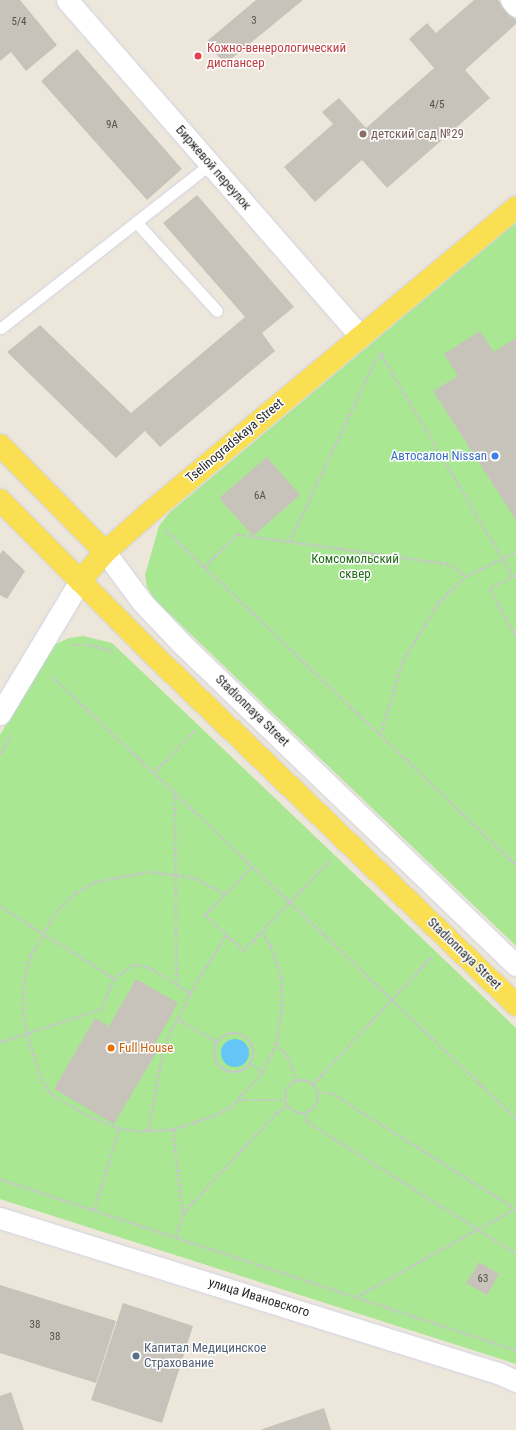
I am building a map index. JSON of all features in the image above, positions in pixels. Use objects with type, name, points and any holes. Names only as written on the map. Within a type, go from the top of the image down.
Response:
[{"type":"main road","name":"Tselinogradskaya Street","points":[[80,581],[105,552],[148,514],[516,207]]},
{"type":"main road","name":"Stadionnaya Street","points":[[0,445],[105,552]]},
{"type":"main road","name":"Stadionnaya Street","points":[[0,500],[80,581],[516,1005]]},
{"type":"street","name":"Биржевой переулок","points":[[67,0],[360,336]]},
{"type":"street","points":[[511,0],[516,6]]},
{"type":"street","name":"Stadionnaya Street","points":[[105,552],[142,602],[181,643],[516,965]]},
{"type":"street","name":"Tselinogradskaya Street","points":[[0,714],[80,581]]},
{"type":"street","name":"улица Ивановского","points":[[0,1218],[514,1382]]},
{"type":"lane","points":[[1,328],[210,164]]},
{"type":"lane","points":[[136,222],[217,311]]},
{"type":"path","points":[[360,336],[383,354],[515,576],[490,589],[516,636]]},
{"type":"path","points":[[289,542],[375,361],[383,354]]},
{"type":"path","points":[[148,514],[516,865]]},
{"type":"path","points":[[204,567],[237,534],[450,564],[466,576]]},
{"type":"path","points":[[380,734],[403,660],[439,602],[466,576],[502,556],[516,552]]},
{"type":"path","points":[[66,648],[75,643],[116,652]]},
{"type":"path","points":[[49,673],[516,1118]]},
{"type":"path","points":[[154,772],[197,728]]},
{"type":"path","points":[[0,754],[12,734]]},
{"type":"path","points":[[175,793],[177,985]]},
{"type":"path","points":[[252,866],[205,915],[244,951],[333,858]]},
{"type":"path","points":[[225,894],[194,878],[175,874],[149,872],[96,882],[76,893],[58,910],[43,933],[31,956],[24,982],[23,1008],[26,1034],[41,1077],[51,1094],[89,1116],[119,1128],[148,1131],[174,1129],[213,1116],[240,1100],[262,1072],[276,1044],[281,1012],[281,978],[271,947],[262,932]]},
{"type":"path","points":[[0,906],[114,978]]},
{"type":"path","points":[[148,1131],[164,1045],[190,993],[226,935]]},
{"type":"path","points":[[313,1084],[434,954]]},
{"type":"path","points":[[0,1042],[101,1009],[114,978],[128,966],[140,964],[190,993]]},
{"type":"path","points":[[178,1019],[217,1042]]},
{"type":"path","points":[[235,1033],[248,1038],[255,1050],[252,1064],[241,1072],[227,1072],[216,1063],[214,1056],[217,1042],[222,1037],[235,1033]]},
{"type":"path","points":[[276,1044],[287,1055],[297,1081]]},
{"type":"path","points":[[252,1064],[262,1072]]},
{"type":"path","points":[[297,1081],[313,1084],[318,1093],[315,1108],[306,1114],[295,1113],[287,1106],[285,1100],[287,1088],[297,1081]]},
{"type":"path","points":[[318,1093],[332,1092],[516,1209],[356,1298]]},
{"type":"path","points":[[240,1100],[285,1100]]},
{"type":"path","points":[[183,1213],[277,1112],[287,1106]]},
{"type":"path","points":[[306,1114],[308,1122],[516,1253]]},
{"type":"path","points":[[94,1210],[119,1128]]},
{"type":"path","points":[[174,1129],[183,1213],[176,1236]]},
{"type":"path","points":[[0,1179],[176,1236],[356,1298],[516,1350]]},
{"type":"green space","name":"Комсомольский сквер","points":[[516,222],[516,946],[155,600],[147,587],[145,575],[159,526],[169,513]]},
{"type":"green space","points":[[83,636],[112,643],[516,1028],[516,1364],[0,1199],[0,735],[56,644],[69,638]]},
{"type":"water","points":[[235,1039],[241,1040],[245,1043],[248,1047],[248,1059],[245,1063],[241,1066],[235,1067],[229,1066],[225,1063],[222,1059],[221,1053],[222,1047],[225,1043],[229,1040]]},
{"type":"building","points":[[0,0],[20,0],[57,45],[26,71],[11,52],[0,61]]},
{"type":"building","points":[[256,0],[303,0],[225,64],[206,42]]},
{"type":"building","points":[[474,0],[498,0],[516,20],[516,24],[465,70],[490,98],[387,188],[362,160],[315,202],[284,167],[333,124],[322,112],[339,98],[366,128],[434,68],[409,39],[427,23],[436,33]]},
{"type":"building","points":[[77,49],[182,169],[147,200],[41,81]]},
{"type":"building","points":[[197,195],[294,307],[262,333],[275,351],[160,447],[145,431],[116,458],[7,352],[40,325],[131,413],[245,317],[163,223]]},
{"type":"building","name":"Автосалон Nissan","points":[[480,331],[494,352],[516,338],[516,520],[433,391],[458,376],[444,354]]},
{"type":"building","points":[[267,457],[300,495],[253,536],[219,498]]},
{"type":"building","points":[[3,550],[25,571],[7,599],[0,595],[0,554]]},
{"type":"building","points":[[136,979],[178,1003],[151,1051],[156,1053],[114,1124],[54,1089],[95,1018],[109,1026]]},
{"type":"building","points":[[479,1262],[499,1274],[487,1295],[466,1283]]},
{"type":"building","points":[[0,1285],[116,1321],[96,1383],[0,1353]]},
{"type":"building","points":[[123,1303],[193,1326],[162,1423],[91,1400]]},
{"type":"building","points":[[11,1392],[24,1430],[0,1430],[0,1396]]},
{"type":"building","points":[[324,1408],[331,1430],[260,1430]]},
{"type":"place","name":"Кожно-венерологический диспансер","points":[[198,56]]},
{"type":"place","name":"детский сад №29","points":[[363,134]]},
{"type":"place","name":"Автосалон Nissan","points":[[495,456]]},
{"type":"place","name":"Full House","points":[[111,1048]]},
{"type":"place","name":"Капитал Медицинское Страхование","points":[[136,1356]]}]
